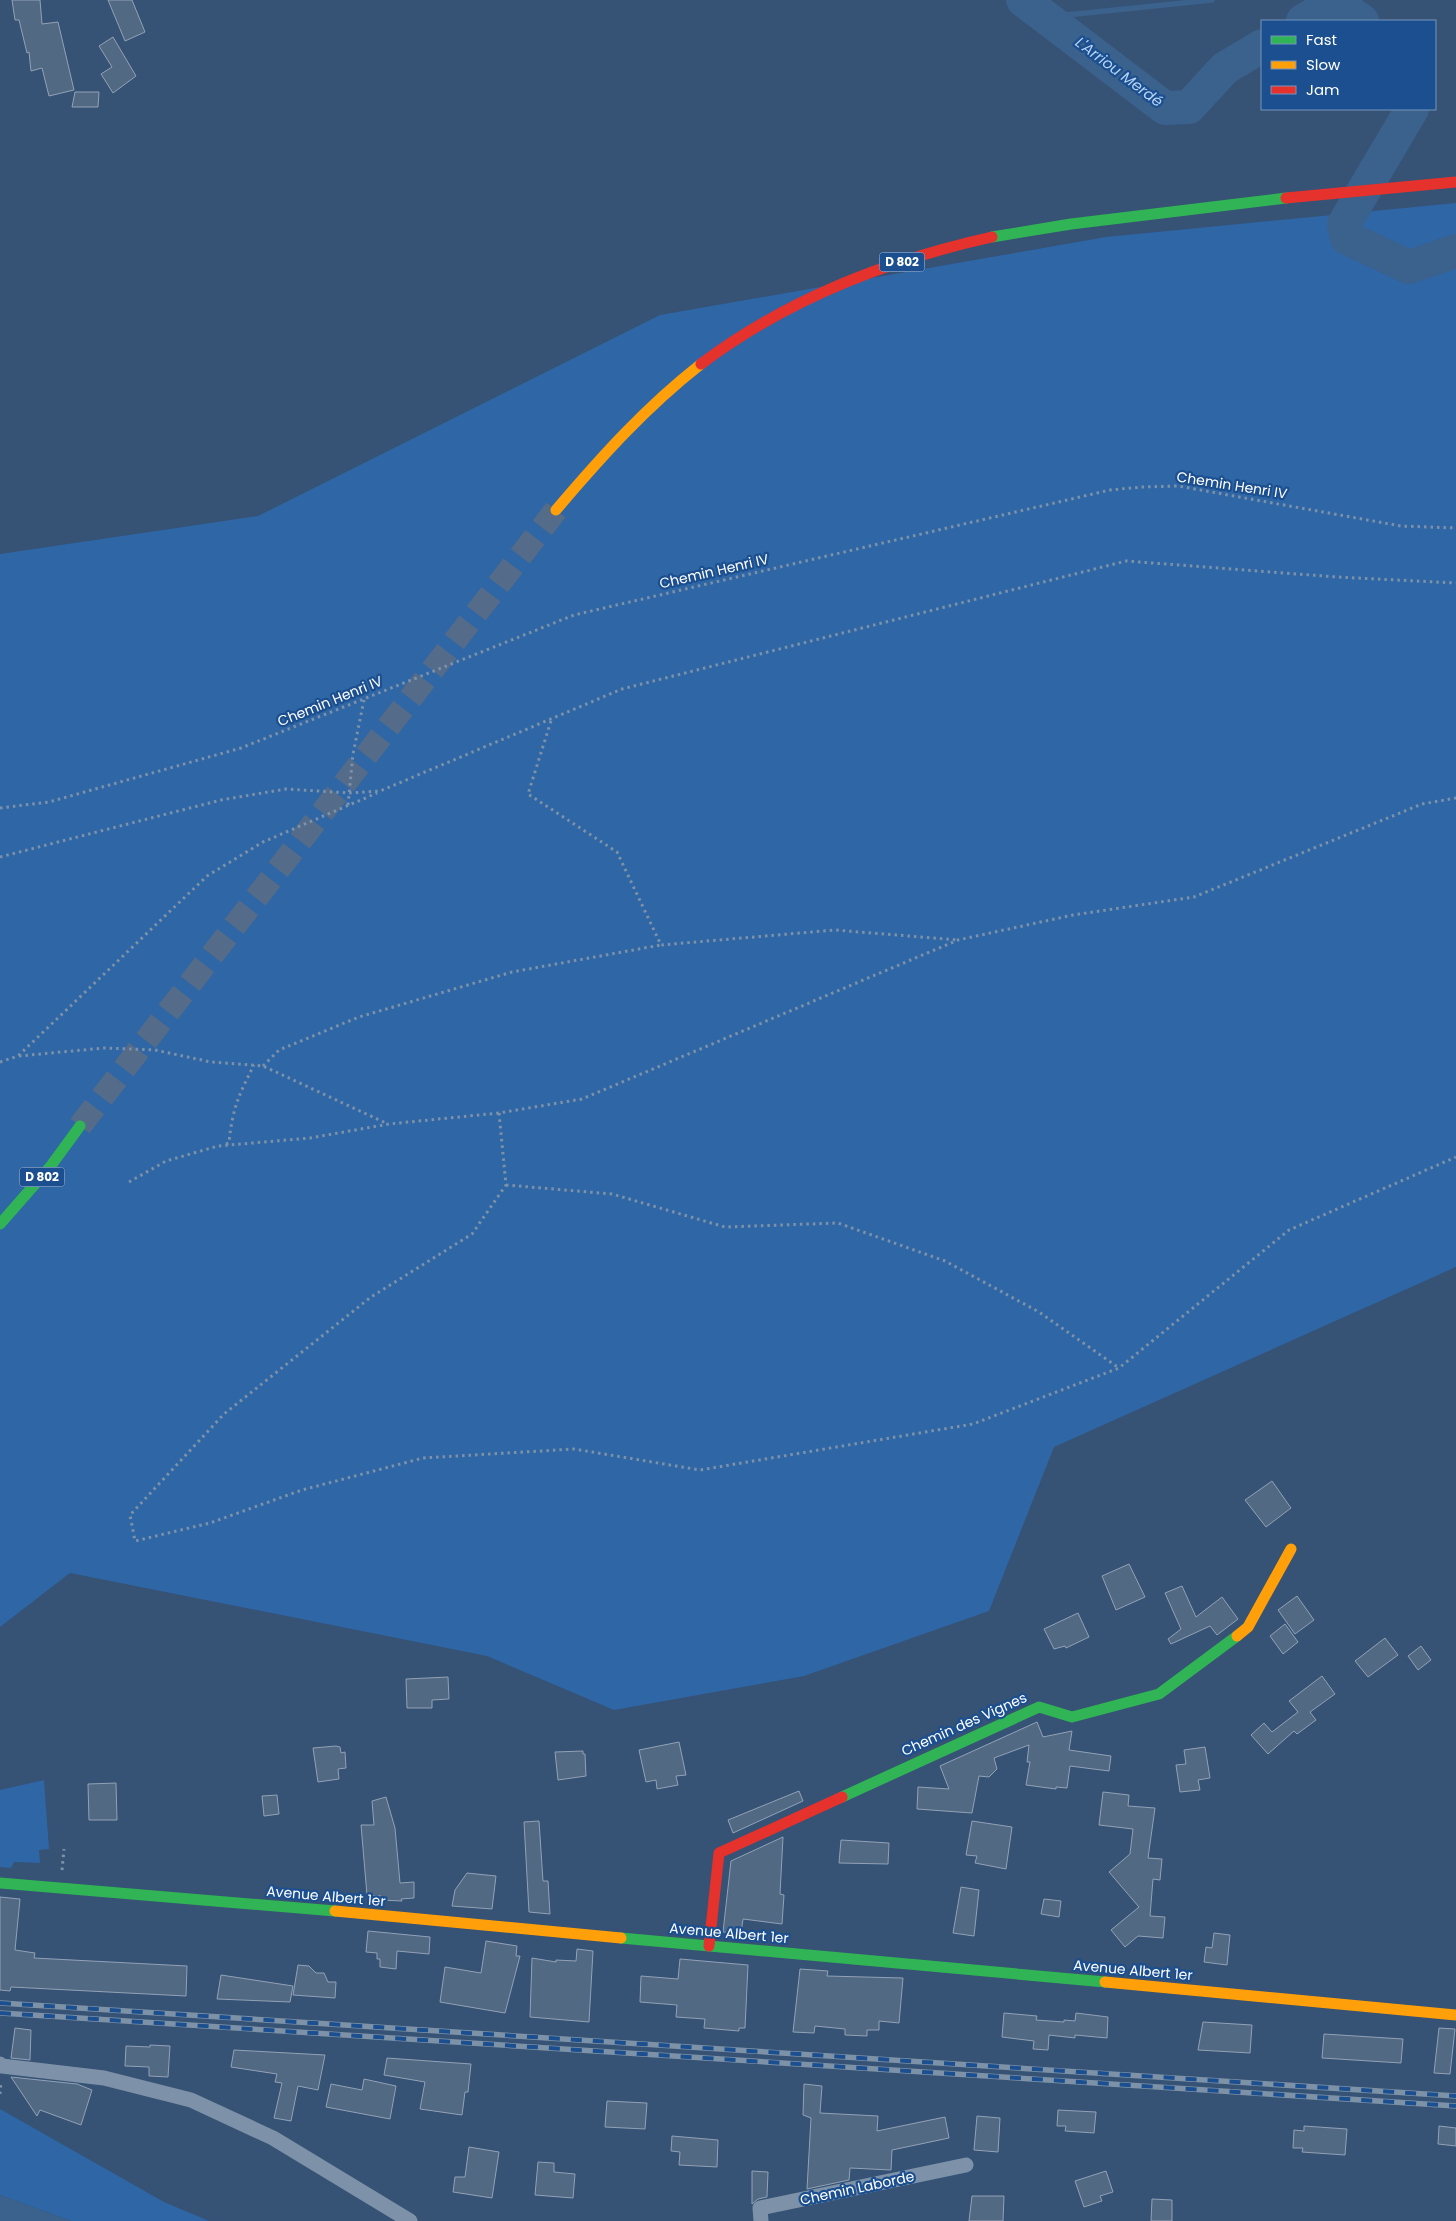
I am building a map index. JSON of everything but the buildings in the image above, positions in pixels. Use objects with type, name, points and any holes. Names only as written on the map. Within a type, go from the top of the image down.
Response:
[{"type":"main road","name":"D 802","points":[[556,510],[627,429],[676,385],[721,350],[758,327],[792,307],[843,282],[902,262],[1030,230],[1392,186],[1456,182]]},
{"type":"main road","name":"D 802","points":[[0,1224],[50,1167],[80,1126]]},
{"type":"main road","name":"Chemin des Vignes","points":[[708,1946],[719,1853],[1039,1707],[1072,1717],[1158,1694],[1248,1627],[1291,1549]]},
{"type":"main road","name":"Avenue Albert 1er","points":[[0,1882],[1456,2015]]},
{"type":"street","points":[[0,2064],[2,2066],[104,2078],[191,2100],[273,2138],[410,2221]]},
{"type":"street","name":"Chemin Laborde","points":[[761,2221],[760,2208],[966,2165]]},
{"type":"path","name":"Chemin Henri IV","points":[[0,807],[49,802],[241,748],[574,615],[1110,490],[1178,486],[1401,526],[1456,528]]},
{"type":"path","points":[[18,1056],[207,876],[263,842],[622,690],[1126,561],[1337,577],[1456,583]]},
{"type":"path","points":[[348,805],[352,754],[364,699]]},
{"type":"path","points":[[551,721],[528,794],[618,852],[661,945]]},
{"type":"path","points":[[0,857],[221,800],[286,789],[349,793],[380,791]]},
{"type":"path","points":[[218,1146],[310,1138],[389,1124],[499,1113],[582,1099],[958,940],[1072,915],[1194,897],[1422,804],[1456,798]]},
{"type":"path","points":[[263,1066],[280,1050],[359,1017],[512,972],[661,945],[835,930],[958,940]]},
{"type":"path","points":[[0,1062],[18,1056],[104,1048],[155,1050],[211,1062],[263,1066],[389,1124]]},
{"type":"path","points":[[129,1182],[166,1160],[229,1143],[231,1120],[237,1097],[254,1065]]},
{"type":"path","points":[[499,1113],[506,1185],[472,1234],[371,1297],[224,1414],[130,1515],[135,1541],[210,1523],[302,1490],[423,1458],[574,1449],[700,1470],[973,1424],[1119,1368],[1289,1230],[1456,1157]]},
{"type":"path","points":[[506,1185],[612,1194],[725,1228],[838,1223],[945,1261],[1039,1312],[1119,1368]]},
{"type":"path","points":[[62,1871],[64,1849]]},
{"type":"shaded area","points":[[1456,203],[1456,1267],[1054,1447],[989,1611],[804,1676],[614,1710],[487,1656],[70,1573],[0,1627],[0,554],[258,516],[660,315],[1106,237]]},
{"type":"shaded area","points":[[44,1780],[49,1849],[39,1850],[40,1863],[14,1862],[11,1868],[0,1867],[0,1790]]},
{"type":"shaded area","points":[[0,2109],[164,2202],[209,2221],[71,2221],[0,2195]]},
{"type":"shaded area","points":[[0,2195],[71,2221],[0,2221]]},
{"type":"waterway","name":"L'Arriou Merdé","points":[[1023,0],[1165,108],[1189,107],[1225,68],[1261,47]]},
{"type":"waterway","points":[[1047,17],[1212,0]]},
{"type":"waterway","name":"L'Arriou Merdé","points":[[1305,20],[1316,13],[1352,14],[1361,20]]},
{"type":"waterway","name":"L'Arriou Merdé","points":[[1411,110],[1344,224],[1347,238],[1409,267],[1456,251]]},
{"type":"tunnel","points":[[80,1126],[556,510]]},
{"type":"railway","points":[[0,2003],[1456,2096]]},
{"type":"railway","points":[[0,2013],[1456,2106]]},
{"type":"traffic: fast","points":[[992,237],[1071,224],[1286,198]]},
{"type":"traffic: fast","points":[[0,1224],[50,1167],[80,1126]]},
{"type":"traffic: fast","points":[[842,1797],[1039,1707],[1072,1717],[1159,1694],[1237,1636]]},
{"type":"traffic: fast","points":[[0,1883],[335,1911]]},
{"type":"traffic: fast","points":[[621,1938],[1105,1982]]},
{"type":"traffic: slow","points":[[556,510],[625,433],[661,398],[701,364]]},
{"type":"traffic: slow","points":[[1237,1636],[1248,1627],[1291,1549]]},
{"type":"traffic: slow","points":[[335,1911],[621,1938]]},
{"type":"traffic: slow","points":[[1105,1982],[1456,2015]]},
{"type":"traffic: jam","points":[[1286,198],[1456,182]]},
{"type":"traffic: jam","points":[[701,364],[734,341],[803,301],[877,270],[915,257],[992,237]]},
{"type":"traffic: jam","points":[[709,1946],[719,1853],[842,1797]]}]
